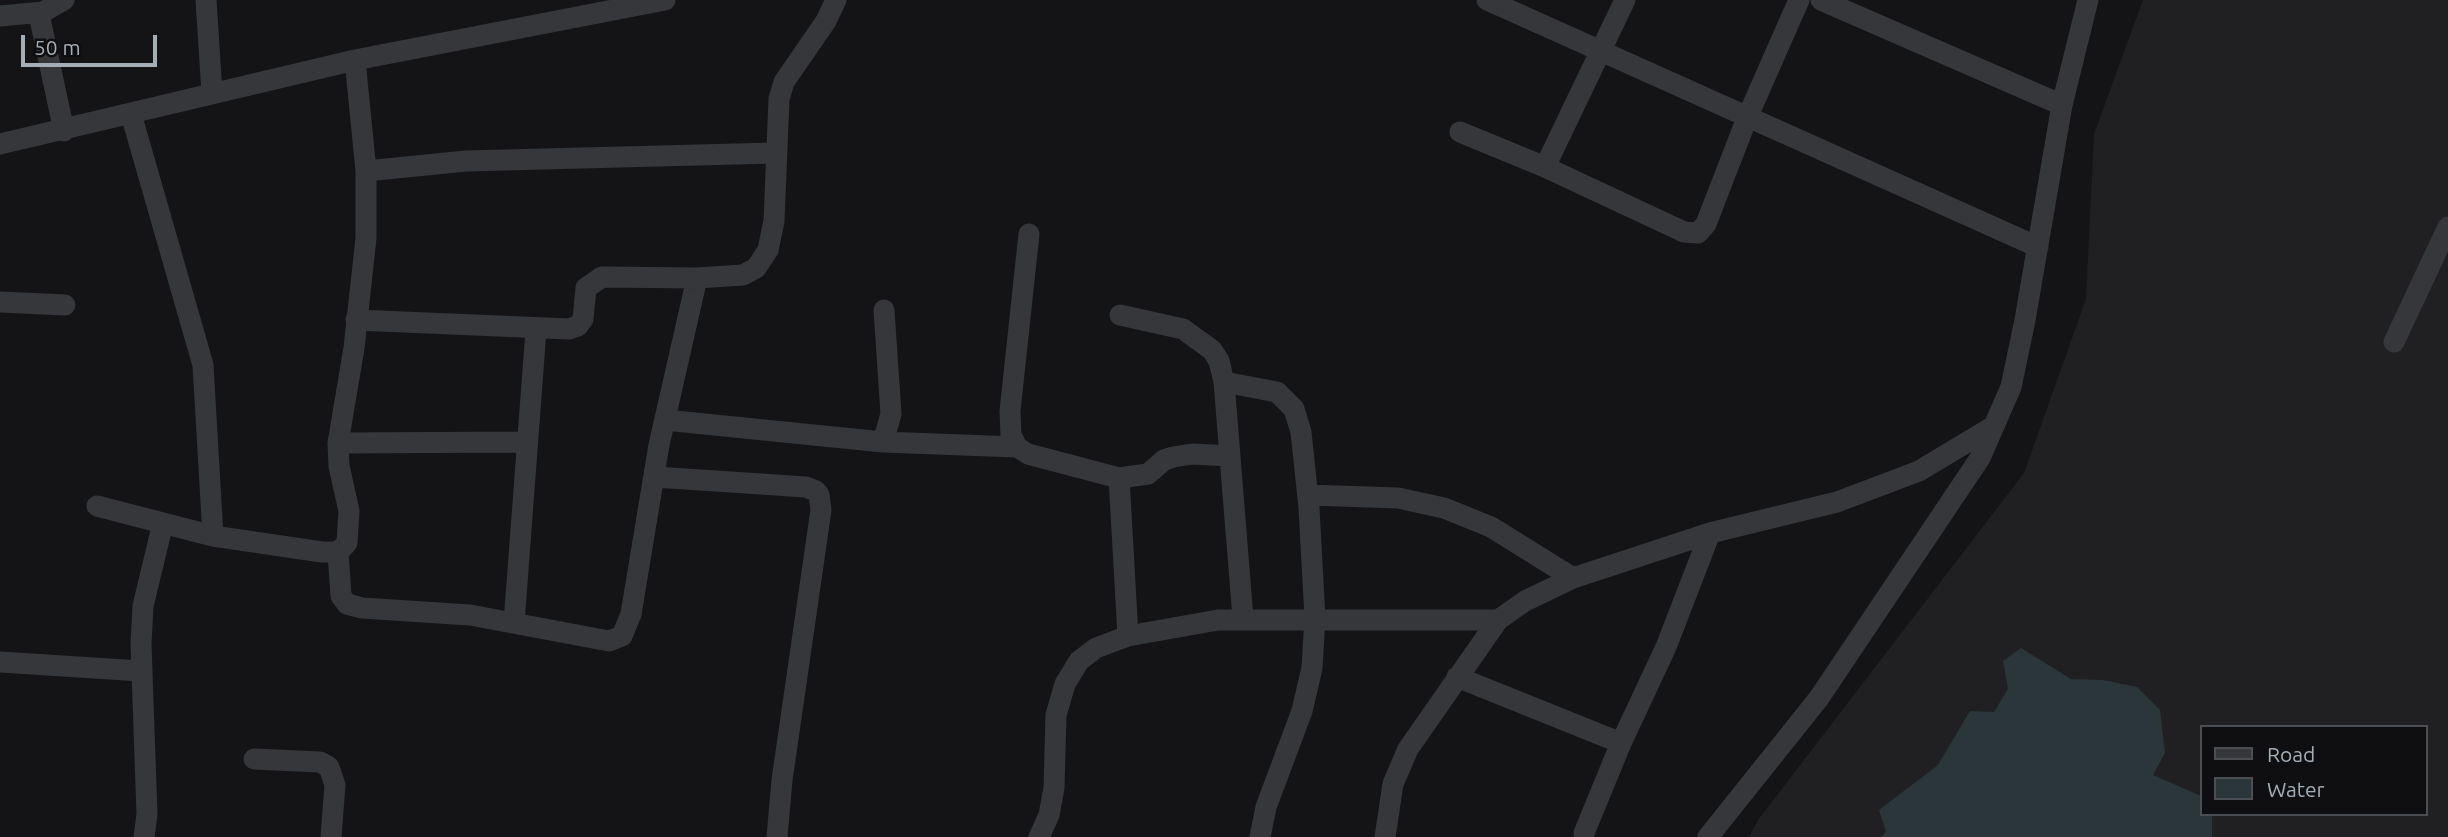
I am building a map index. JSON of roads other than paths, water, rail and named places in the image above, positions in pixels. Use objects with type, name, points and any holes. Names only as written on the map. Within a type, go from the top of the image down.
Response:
[{"type":"street","points":[[0,16],[43,12],[64,0]]},
{"type":"street","points":[[206,0],[212,93]]},
{"type":"street","points":[[0,144],[355,60],[665,0]]},
{"type":"street","points":[[356,320],[536,330],[569,329],[578,326],[583,319],[586,288],[602,277],[698,278],[743,275],[756,268],[768,250],[774,221],[775,153],[779,99],[784,82],[826,21],[836,0]]},
{"type":"street","points":[[1487,0],[2038,247]]},
{"type":"street","points":[[1545,167],[1625,0]]},
{"type":"street","points":[[1460,132],[1545,167],[1684,232],[1698,233],[1706,224],[1747,118],[1799,0]]},
{"type":"street","points":[[1821,0],[2062,105]]},
{"type":"street","points":[[1708,837],[1819,698],[1980,458],[2011,387],[2062,105],[2088,0]]},
{"type":"street","points":[[43,12],[40,19],[64,131]]},
{"type":"street","points":[[97,506],[213,536],[322,552],[338,552],[347,543],[349,511],[339,466],[338,443],[366,237],[366,171],[355,60]]},
{"type":"street","points":[[131,114],[203,365],[213,536]]},
{"type":"street","points":[[366,171],[466,161],[775,153]]},
{"type":"street","points":[[2394,342],[2448,227]]},
{"type":"street","points":[[1017,447],[1011,435],[1010,411],[1028,234]]},
{"type":"street","points":[[338,552],[341,596],[347,604],[362,608],[470,615],[609,641],[622,636],[631,614],[665,420],[698,278]]},
{"type":"street","points":[[0,302],[65,305]]},
{"type":"street","points":[[883,442],[891,414],[884,310]]},
{"type":"street","points":[[1120,315],[1183,329],[1198,337],[1219,361],[1224,382],[1244,618]]},
{"type":"street","points":[[514,623],[536,330]]},
{"type":"street","points":[[1224,382],[1277,392],[1294,409],[1301,432],[1308,495],[1315,618],[1312,668],[1302,711],[1266,807],[1260,837]]},
{"type":"street","points":[[665,420],[883,442],[1017,447],[1028,454],[1119,478],[1148,474],[1164,460],[1173,457],[1192,454],[1230,456]]},
{"type":"street","points":[[1385,837],[1393,784],[1408,749],[1497,620],[1525,601],[1573,578],[1710,533],[1837,502],[1919,471],[1994,426]]},
{"type":"street","points":[[338,443],[526,442]]},
{"type":"street","points":[[655,477],[806,487],[820,495],[821,510],[786,754],[777,837]]},
{"type":"street","points":[[1119,478],[1128,636]]},
{"type":"street","points":[[1308,495],[1398,499],[1444,508],[1491,527],[1573,578]]},
{"type":"street","points":[[144,837],[147,814],[141,671],[143,606],[163,523]]},
{"type":"street","points":[[1584,833],[1621,743],[1666,647],[1710,533]]},
{"type":"street","points":[[1040,837],[1054,788],[1056,715],[1065,684],[1079,661],[1096,648],[1128,636],[1244,618],[1497,620]]},
{"type":"street","points":[[0,662],[141,671]]},
{"type":"street","points":[[1457,677],[1621,743]]},
{"type":"street","points":[[254,759],[320,762],[329,767],[335,785],[331,837]]},
{"type":"water","points":[[2021,648],[2071,679],[2103,680],[2137,687],[2160,710],[2165,753],[2153,775],[2200,796],[2200,816],[2212,816],[2212,837],[1881,837],[1886,832],[1879,810],[1938,765],[1970,711],[1994,712],[2008,689],[2003,661]]}]
